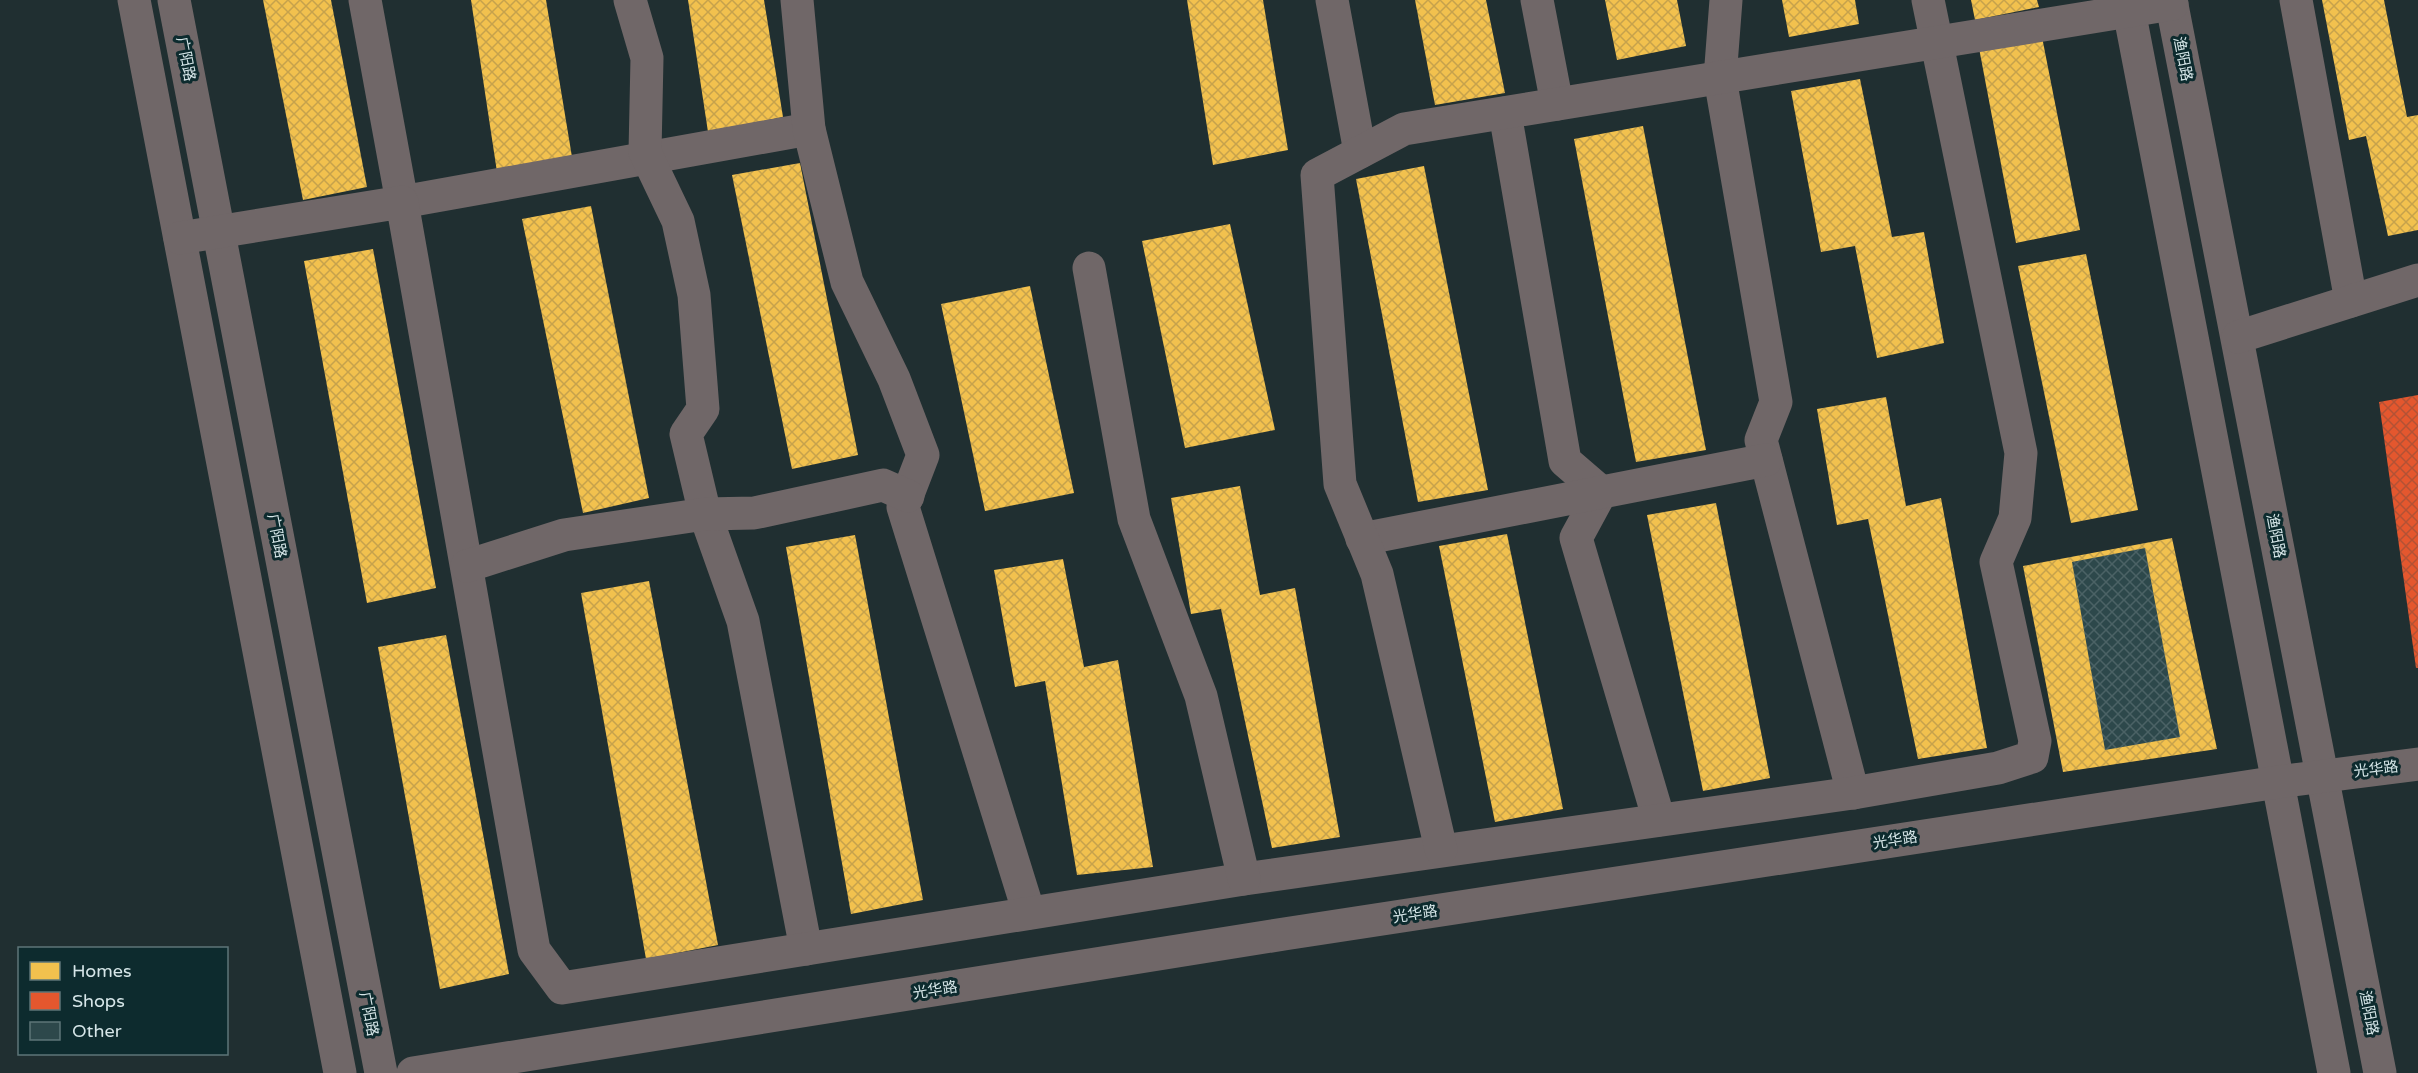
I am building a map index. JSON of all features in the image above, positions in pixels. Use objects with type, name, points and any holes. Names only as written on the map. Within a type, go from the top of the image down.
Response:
[{"type":"street","points":[[134,0],[340,1073]]},
{"type":"street","name":"广阳路","points":[[174,0],[381,1073]]},
{"type":"street","points":[[365,0],[534,950],[562,988],[1441,849],[1853,793],[1998,768],[2032,757],[2035,741],[1996,562],[2014,518],[2021,453],[1928,0]]},
{"type":"street","points":[[630,0],[647,58],[645,152],[678,221],[694,296],[703,409],[686,434],[705,514],[743,621],[806,949]]},
{"type":"street","points":[[797,0],[809,129],[847,282],[894,379],[923,455],[903,507],[1029,913]]},
{"type":"street","points":[[1332,0],[1360,152]]},
{"type":"street","points":[[1537,0],[1557,104]]},
{"type":"street","points":[[1726,0],[1720,78],[1776,402],[1761,440],[1853,793]]},
{"type":"street","points":[[2296,0],[2351,301]]},
{"type":"street","points":[[1441,849],[1377,574],[1340,484],[1317,175],[1404,129],[1938,41],[2128,6],[2171,2]]},
{"type":"street","name":"渔阳路","points":[[2171,2],[2380,1073]]},
{"type":"street","points":[[2128,6],[2334,1073]]},
{"type":"street","points":[[1505,113],[1566,461],[1601,492]]},
{"type":"street","points":[[180,238],[402,202],[809,129]]},
{"type":"street","points":[[1089,268],[1134,519],[1201,696],[1244,879]]},
{"type":"street","points":[[2238,337],[2418,280]]},
{"type":"street","points":[[1362,539],[1766,460]]},
{"type":"street","points":[[467,566],[564,535],[705,514],[754,513],[883,484],[908,496]]},
{"type":"street","points":[[1601,492],[1576,538],[1659,820]]},
{"type":"street","name":"光华路","points":[[413,1073],[1307,930],[2322,775],[2418,764]]},
{"type":"building: Homes","points":[[263,0],[331,0],[367,187],[303,200]]},
{"type":"building: Homes","points":[[471,0],[546,0],[572,157],[497,172]]},
{"type":"building: Homes","points":[[688,0],[764,0],[783,117],[708,132]]},
{"type":"building: Homes","points":[[1187,0],[1263,0],[1288,150],[1213,165]]},
{"type":"building: Homes","points":[[1415,0],[1486,0],[1505,93],[1435,105]]},
{"type":"building: Homes","points":[[1605,0],[1677,0],[1686,46],[1617,60]]},
{"type":"building: Homes","points":[[1782,0],[1855,0],[1859,24],[1789,37]]},
{"type":"building: Homes","points":[[1971,0],[2037,0],[2039,7],[1975,20]]},
{"type":"building: Homes","points":[[2322,0],[2384,0],[2407,117],[2418,115],[2418,230],[2388,236],[2366,136],[2349,140]]},
{"type":"building: Homes","points":[[2042,37],[2080,230],[2016,243],[1979,48]]},
{"type":"building: Homes","points":[[1860,79],[1892,237],[1924,232],[1944,343],[1877,358],[1855,246],[1821,252],[1791,91]]},
{"type":"building: Homes","points":[[1643,126],[1706,450],[1636,462],[1574,139]]},
{"type":"building: Homes","points":[[800,163],[858,455],[792,469],[732,175]]},
{"type":"building: Homes","points":[[1424,166],[1488,490],[1418,502],[1356,179]]},
{"type":"building: Homes","points":[[591,206],[649,498],[583,513],[522,219]]},
{"type":"building: Homes","points":[[1230,224],[1275,430],[1185,448],[1142,241]]},
{"type":"building: Homes","points":[[373,249],[436,588],[367,603],[304,261]]},
{"type":"building: Homes","points":[[2086,254],[2138,510],[2071,523],[2018,266]]},
{"type":"building: Homes","points":[[1030,286],[1074,493],[985,511],[941,304]]},
{"type":"building: Homes","points":[[1886,397],[1906,506],[1941,498],[1987,748],[1918,759],[1868,519],[1837,525],[1817,409]]},
{"type":"building: Homes","points":[[1240,486],[1260,595],[1295,588],[1340,837],[1272,848],[1221,609],[1191,614],[1171,498]]},
{"type":"building: Homes","points":[[1716,503],[1770,778],[1703,791],[1647,515]]},
{"type":"building: Homes","points":[[1507,534],[1563,809],[1495,822],[1439,546]]},
{"type":"building: Homes","points":[[855,535],[923,900],[851,914],[786,547]]},
{"type":"building: Homes","points":[[2172,538],[2217,749],[2063,772],[2023,566]]},
{"type":"building: Homes","points":[[1063,559],[1084,667],[1118,660],[1153,867],[1077,875],[1045,681],[1015,687],[994,570]]},
{"type":"building: Homes","points":[[649,581],[718,945],[646,959],[581,593]]},
{"type":"building: Homes","points":[[446,635],[509,974],[440,989],[378,647]]},
{"type":"building: Shops","points":[[2418,395],[2418,668],[2416,668],[2379,402]]},
{"type":"building: Other","points":[[2145,548],[2180,737],[2105,750],[2072,562]]}]
